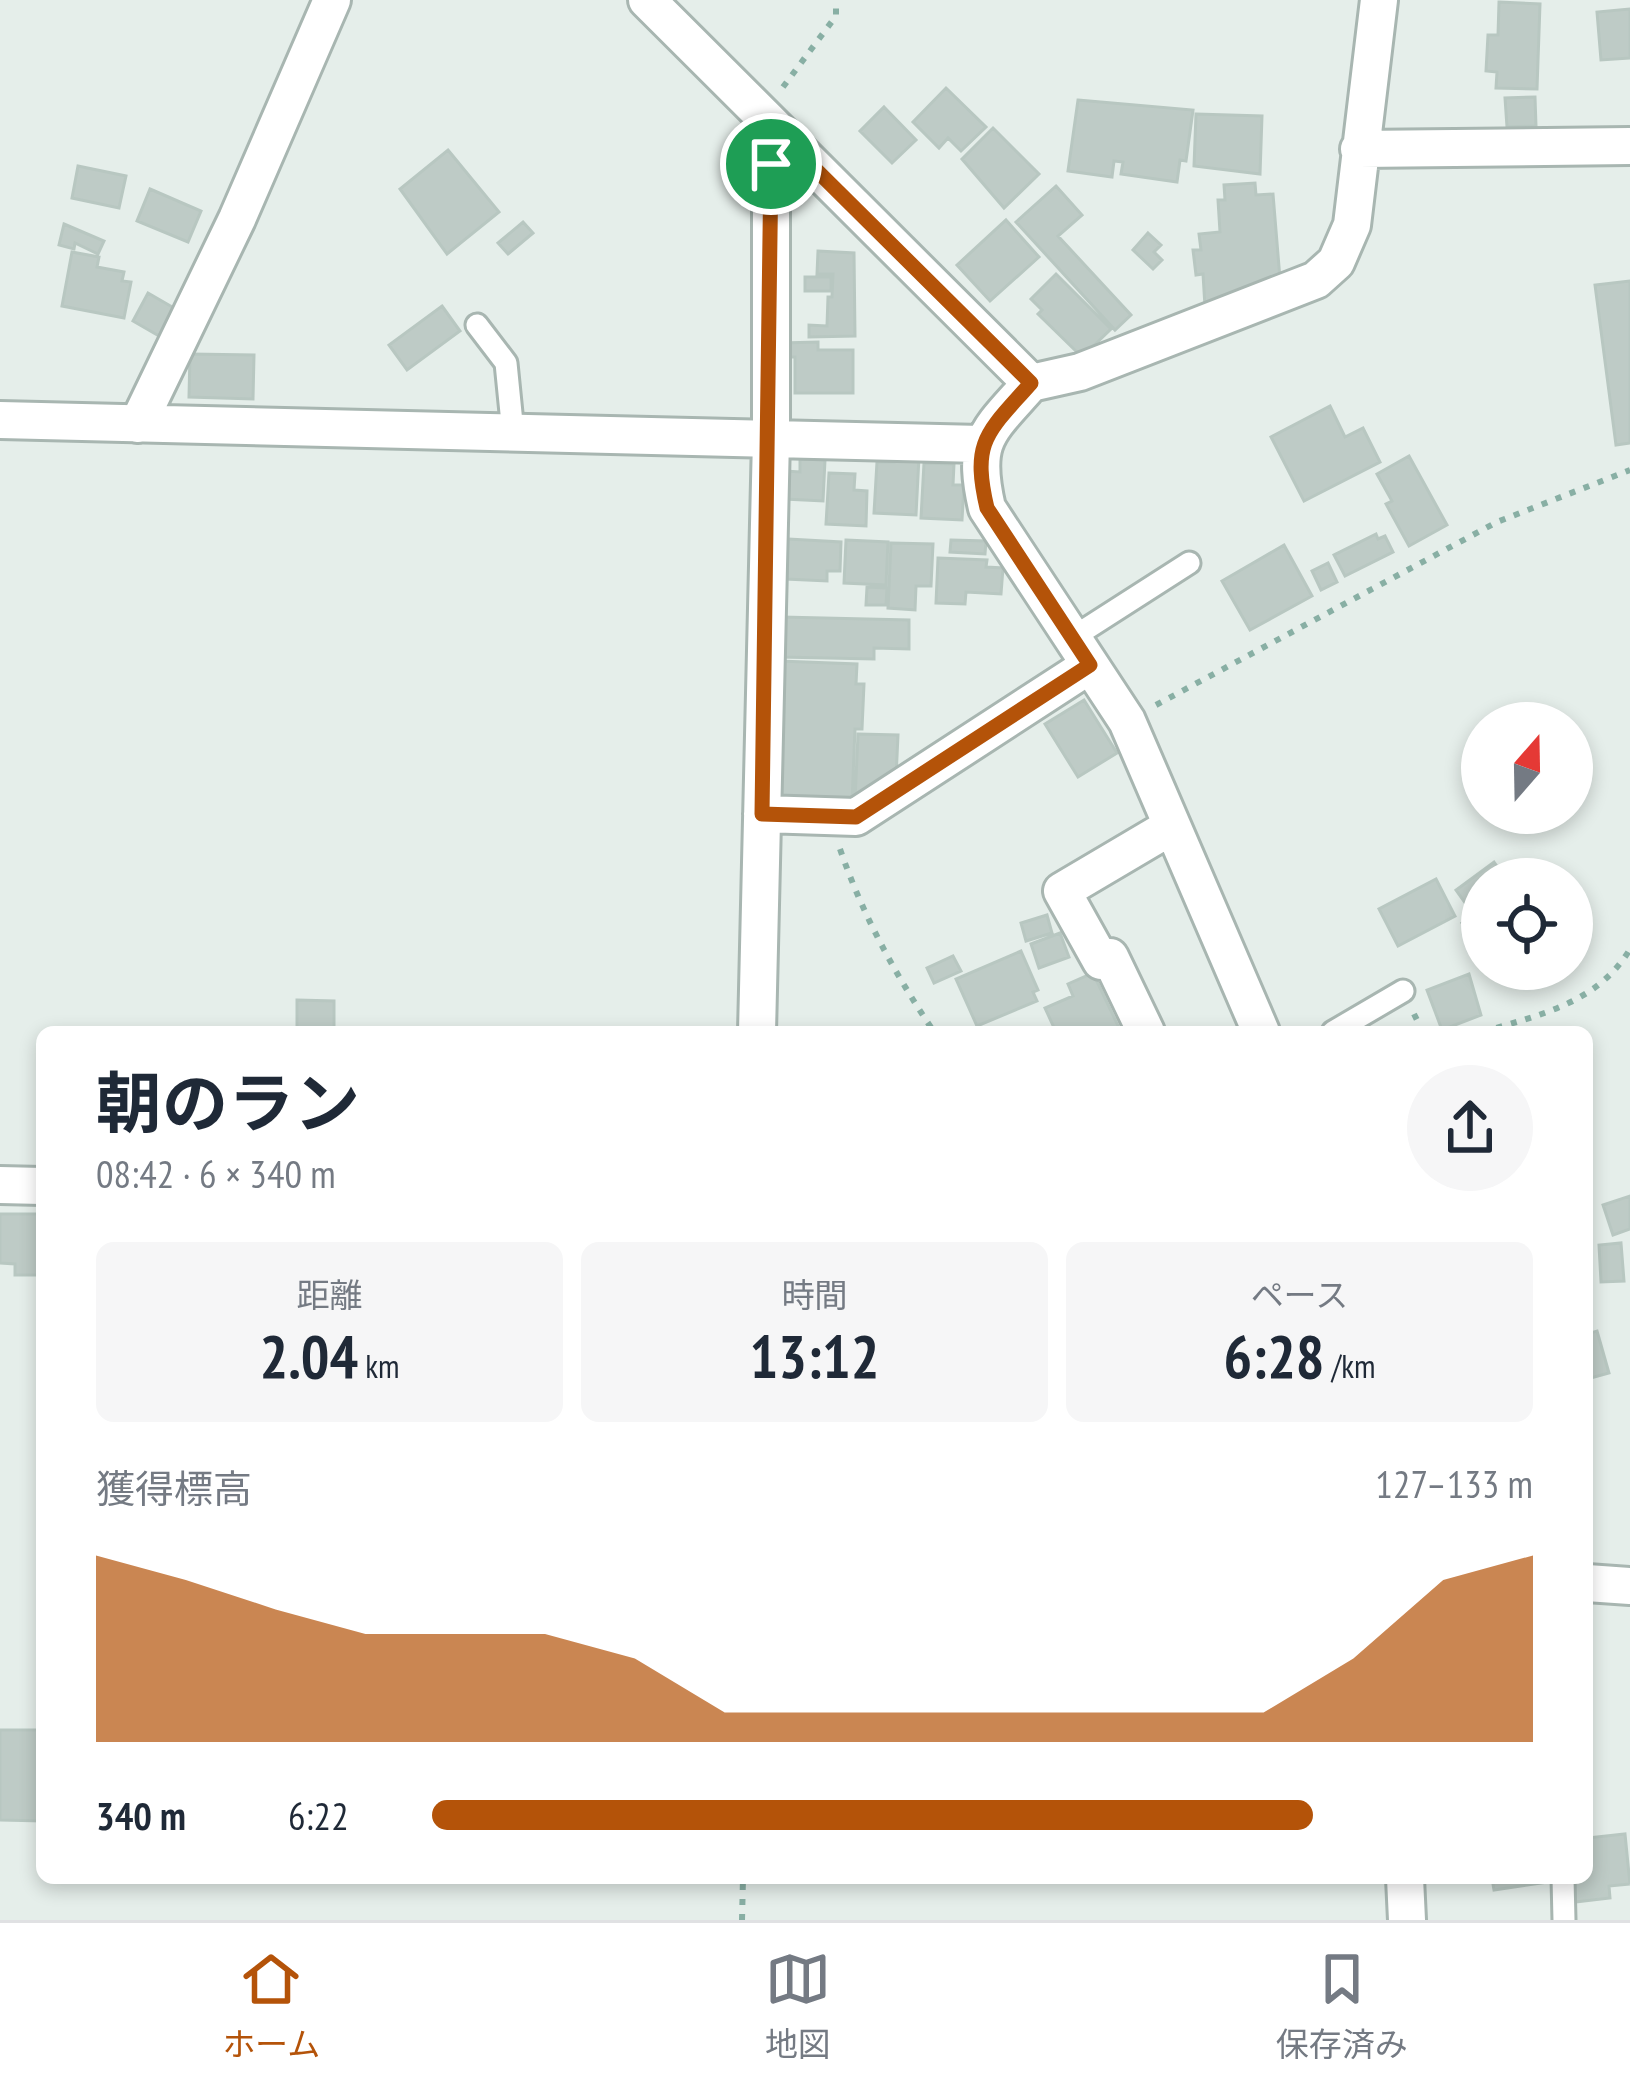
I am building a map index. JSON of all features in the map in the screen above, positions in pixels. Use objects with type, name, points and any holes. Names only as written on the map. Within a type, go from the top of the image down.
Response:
[{"type":"street","points":[[138,424],[237,219],[332,0]]},
{"type":"street","points":[[647,0],[1031,383]]},
{"type":"street","points":[[1258,1026],[1127,721],[987,508],[980,478],[981,444],[1031,383],[1080,372],[1316,280],[1336,262],[1352,225],[1379,0]]},
{"type":"street","points":[[757,1026],[774,125]]},
{"type":"street","points":[[1359,149],[1630,146]]},
{"type":"street","points":[[0,420],[981,444]]},
{"type":"street","points":[[762,814],[856,817],[1081,652]]},
{"type":"street","points":[[1143,1026],[1110,957],[1101,961],[1062,892],[1172,826]]},
{"type":"street","points":[[0,1186],[36,1186]]},
{"type":"street","points":[[1593,1583],[1630,1586]]},
{"type":"street","points":[[1405,1884],[1407,1920]]},
{"type":"lane","points":[[477,326],[506,363],[513,433]]},
{"type":"lane","points":[[1081,652],[1189,563]]},
{"type":"lane","points":[[1343,1026],[1403,991]]},
{"type":"lane","points":[[1563,1884],[1564,1920]]},
{"type":"path","points":[[774,125],[836,16],[836,0]]},
{"type":"path","points":[[1127,721],[1497,522],[1630,470]]},
{"type":"path","points":[[829,816],[864,913],[892,970],[930,1026]]},
{"type":"path","points":[[1500,1026],[1578,1000],[1614,976],[1630,949]]},
{"type":"path","points":[[742,1920],[743,1884]]},
{"type":"building","points":[[1499,2],[1540,4],[1537,89],[1496,88],[1497,72],[1486,71],[1488,35],[1498,35]]},
{"type":"building","points":[[1630,9],[1630,58],[1601,60],[1597,12]]},
{"type":"building","points":[[946,88],[986,127],[961,151],[948,138],[939,148],[913,122]]},
{"type":"building","points":[[1535,97],[1536,126],[1507,127],[1505,98]]},
{"type":"building","points":[[1078,100],[1193,110],[1186,161],[1180,160],[1177,182],[1121,174],[1123,162],[1114,161],[1112,177],[1068,171]]},
{"type":"building","points":[[884,107],[916,140],[892,163],[860,131]]},
{"type":"building","points":[[1196,114],[1262,116],[1260,174],[1194,166]]},
{"type":"building","points":[[993,128],[1039,174],[1004,208],[962,159]]},
{"type":"building","points":[[448,150],[499,212],[447,254],[400,189]]},
{"type":"building","points":[[78,166],[126,176],[119,208],[72,198]]},
{"type":"building","points":[[1255,183],[1256,195],[1273,194],[1280,279],[1205,307],[1203,274],[1196,275],[1193,250],[1201,250],[1199,234],[1220,232],[1218,200],[1225,200],[1224,185]]},
{"type":"building","points":[[1056,186],[1082,215],[1058,236],[1131,315],[1115,330],[1016,222]]},
{"type":"building","points":[[150,189],[201,211],[188,242],[137,221]]},
{"type":"building","points":[[1006,220],[1039,257],[990,301],[957,265]]},
{"type":"building","points":[[523,222],[533,233],[508,254],[498,243]]},
{"type":"building","points":[[64,224],[104,241],[98,254],[75,243],[74,249],[59,245]]},
{"type":"building","points":[[1148,233],[1161,245],[1154,252],[1162,260],[1153,269],[1133,250]]},
{"type":"building","points":[[818,251],[854,253],[855,336],[809,337],[809,325],[827,326],[828,297],[832,297],[833,274],[817,274]]},
{"type":"building","points":[[72,252],[99,257],[97,267],[124,272],[122,281],[131,282],[124,318],[62,306]]},
{"type":"building","points":[[1056,274],[1111,329],[1082,357],[1038,314],[1042,310],[1031,299]]},
{"type":"building","points":[[805,277],[831,277],[831,291],[805,291]]},
{"type":"building","points":[[1630,281],[1630,443],[1616,445],[1595,285]]},
{"type":"building","points":[[148,293],[174,308],[159,336],[133,321]]},
{"type":"building","points":[[442,306],[460,331],[407,370],[389,345]]},
{"type":"building","points":[[818,342],[818,350],[853,350],[853,393],[795,393],[795,357],[782,357],[781,343]]},
{"type":"building","points":[[190,354],[254,355],[253,399],[189,397]]},
{"type":"building","points":[[1330,406],[1345,437],[1363,428],[1380,462],[1304,501],[1271,437]]},
{"type":"building","points":[[894,456],[919,457],[916,515],[874,513],[877,462],[894,462]]},
{"type":"building","points":[[1409,456],[1447,525],[1409,546],[1386,504],[1392,501],[1377,474]]},
{"type":"building","points":[[800,459],[825,460],[823,501],[785,499],[787,471],[800,472]]},
{"type":"building","points":[[924,463],[954,464],[953,485],[964,485],[962,520],[921,518]]},
{"type":"building","points":[[829,473],[855,474],[854,490],[867,491],[866,526],[826,524]]},
{"type":"building","points":[[1376,534],[1378,539],[1385,536],[1393,552],[1345,576],[1334,555]]},
{"type":"building","points":[[788,539],[841,542],[840,571],[827,571],[827,581],[786,579]]},
{"type":"building","points":[[846,540],[888,542],[886,585],[844,583]]},
{"type":"building","points":[[951,540],[986,541],[985,554],[950,552]]},
{"type":"building","points":[[891,543],[933,544],[931,586],[916,586],[915,610],[888,608]]},
{"type":"building","points":[[1284,545],[1312,596],[1250,630],[1222,581]]},
{"type":"building","points":[[938,558],[987,560],[986,567],[1003,568],[1001,594],[966,592],[965,604],[936,603]]},
{"type":"building","points":[[1328,563],[1337,582],[1321,590],[1312,571]]},
{"type":"building","points":[[867,587],[887,588],[886,605],[866,605]]},
{"type":"building","points":[[781,617],[909,620],[909,649],[874,648],[874,659],[780,657]]},
{"type":"building","points":[[779,661],[857,664],[856,684],[864,684],[862,729],[855,729],[852,803],[774,801]]},
{"type":"building","points":[[1084,700],[1117,753],[1078,777],[1045,724]]},
{"type":"building","points":[[858,734],[898,735],[896,778],[855,800]]},
{"type":"building","points":[[1436,879],[1455,916],[1398,946],[1379,909]]},
{"type":"building","points":[[1047,915],[1052,933],[1026,941],[1021,923]]},
{"type":"building","points":[[1060,933],[1069,957],[1039,968],[1031,944]]},
{"type":"building","points":[[1021,951],[1038,990],[1033,992],[1037,1001],[977,1026],[956,979]]},
{"type":"building","points":[[953,956],[961,971],[934,983],[927,968]]},
{"type":"building","points":[[1093,973],[1118,1026],[1053,1026],[1045,1008],[1073,996],[1068,984]]},
{"type":"building","points":[[1461,977],[1461,990],[1474,990],[1481,1015],[1440,1026],[1427,990]]},
{"type":"building","points":[[297,1000],[334,1001],[334,1026],[297,1026]]},
{"type":"building","points":[[1630,1196],[1630,1229],[1613,1235],[1603,1205]]},
{"type":"building","points":[[0,1214],[36,1214],[36,1275],[15,1275],[15,1264],[0,1263]]},
{"type":"building","points":[[1621,1243],[1624,1281],[1601,1282],[1599,1245]]},
{"type":"building","points":[[1597,1331],[1609,1373],[1593,1377],[1593,1332]]},
{"type":"building","points":[[0,1730],[36,1730],[36,1821],[0,1820]]},
{"type":"building","points":[[1625,1834],[1630,1884],[1609,1886],[1610,1898],[1575,1902],[1574,1884],[1593,1884],[1593,1837]]},
{"type":"building","points":[[1493,1884],[1534,1884],[1494,1890]]},
{"type":"route","points":[[784,138],[1031,383],[981,444],[980,478],[987,508],[1090,665],[856,817],[762,814],[771,440],[771,164],[784,138]]}]
